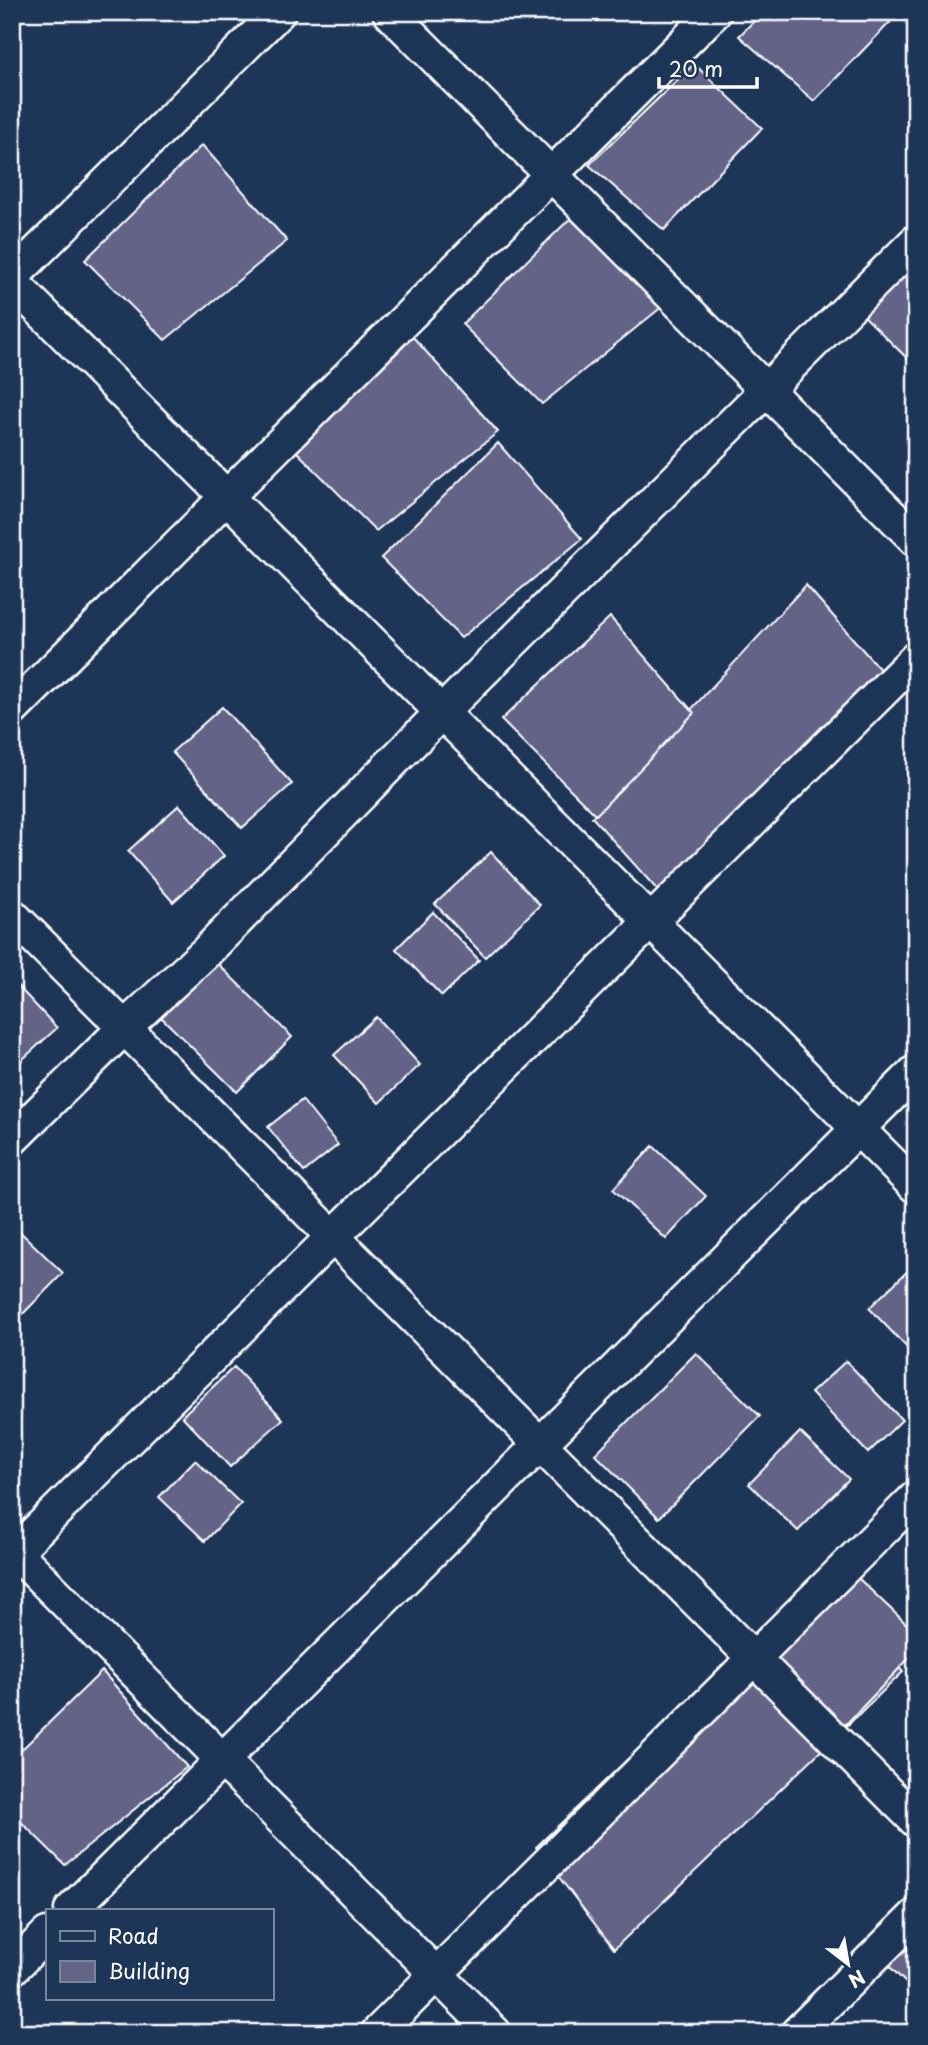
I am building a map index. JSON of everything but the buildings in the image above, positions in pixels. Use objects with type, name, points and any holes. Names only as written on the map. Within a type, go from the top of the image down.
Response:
[{"type":"street","points":[[279,12],[12,279],[916,1187]]},
{"type":"street","points":[[389,12],[916,540]]},
{"type":"street","points":[[12,710],[715,12]]},
{"type":"street","points":[[12,1139],[124,1028],[206,952],[442,712],[916,241]]},
{"type":"street","points":[[495,2033],[13,1552],[916,657]]},
{"type":"street","points":[[12,915],[916,1821]]},
{"type":"street","points":[[72,1909],[916,1071]]},
{"type":"street","points":[[377,2033],[916,1497]]},
{"type":"street","points":[[797,2033],[916,1915]]},
{"type":"street","points":[[12,1969],[46,1935]]}]
